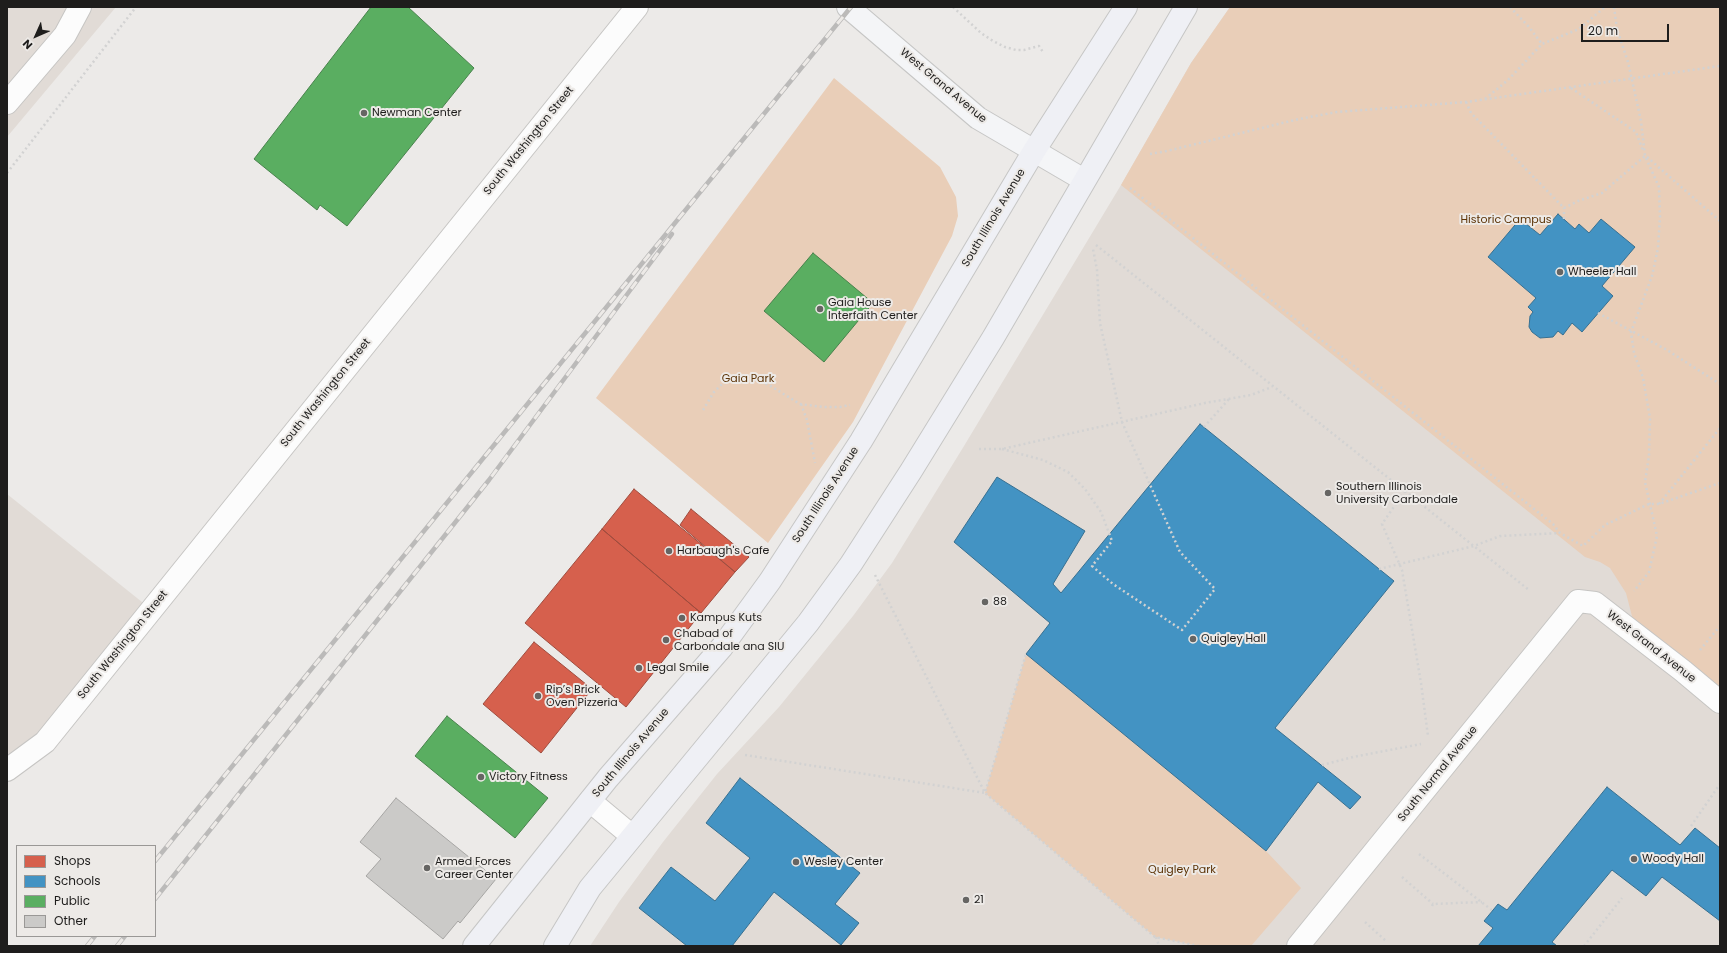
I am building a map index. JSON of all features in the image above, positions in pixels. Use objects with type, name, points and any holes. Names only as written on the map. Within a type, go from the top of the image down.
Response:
[{"type":"highway","name":"South Illinois Avenue","points":[[474,946],[590,801],[722,647],[770,581],[861,441],[1034,151],[1126,7]]},
{"type":"highway","points":[[555,946],[590,888],[808,623],[861,548],[993,338],[1186,7]]},
{"type":"main road","name":"West Grand Avenue","points":[[848,7],[978,118],[1084,180]]},
{"type":"street","points":[[7,103],[65,34],[80,7]]},
{"type":"street","name":"South Washington Street","points":[[7,770],[45,742],[637,7]]},
{"type":"street","name":"West Grand Avenue","points":[[1578,601],[1595,603],[1683,671],[1720,702]]},
{"type":"street","name":"South Normal Avenue","points":[[1298,946],[1578,601]]},
{"type":"street","points":[[590,801],[632,836]]},
{"type":"path","points":[[7,173],[136,7]]},
{"type":"path","points":[[953,7],[981,33],[993,41],[1005,47],[1016,50],[1024,50],[1039,46],[1043,52]]},
{"type":"path","points":[[1510,7],[1529,26],[1542,44]]},
{"type":"path","points":[[1485,99],[1508,80],[1542,44],[1579,29],[1605,7]]},
{"type":"path","points":[[1614,7],[1617,29],[1641,121],[1645,156],[1720,222]]},
{"type":"path","points":[[1150,154],[1299,119],[1337,112],[1466,102],[1720,66]]},
{"type":"path","points":[[1570,88],[1636,132],[1659,187],[1660,217],[1658,248],[1652,276],[1631,332],[1634,353],[1643,378],[1650,418],[1649,456],[1645,482],[1657,536],[1649,572],[1634,591]]},
{"type":"path","points":[[1466,102],[1471,113],[1564,208],[1564,219]]},
{"type":"path","points":[[1564,208],[1578,201],[1602,193],[1645,156]]},
{"type":"path","points":[[1130,188],[1553,524],[1560,533],[1582,546],[1605,525],[1649,504],[1659,504],[1720,483]]},
{"type":"path","points":[[1096,244],[1272,387],[1529,590]]},
{"type":"path","points":[[1002,448],[1043,460],[1068,472],[1086,488],[1101,512],[1112,541],[1092,566],[1112,584],[1182,630],[1215,589],[1180,552],[1122,422],[1100,323],[1097,270],[1093,249]]},
{"type":"path","points":[[1598,314],[1667,350],[1720,384]]},
{"type":"path","points":[[703,410],[714,392],[724,382],[732,377],[745,375],[769,385],[800,404],[823,407],[840,407],[850,405]]},
{"type":"path","points":[[979,449],[1002,448],[1230,398],[1251,395],[1272,387]]},
{"type":"path","points":[[1204,427],[1230,398]]},
{"type":"path","points":[[800,404],[807,420],[815,463]]},
{"type":"path","points":[[1659,504],[1720,428]]},
{"type":"path","points":[[1404,491],[1382,524],[1402,570],[1421,683],[1428,736]]},
{"type":"path","points":[[1379,569],[1474,546],[1500,536],[1560,533]]},
{"type":"path","points":[[861,548],[985,793],[1155,937],[1159,946]]},
{"type":"path","points":[[1699,652],[1720,626]]},
{"type":"path","points":[[985,793],[1026,654]]},
{"type":"path","points":[[1322,766],[1353,757],[1421,744]]},
{"type":"path","points":[[744,755],[985,793]]},
{"type":"path","points":[[1691,826],[1720,784]]},
{"type":"path","points":[[1419,854],[1493,911]]},
{"type":"path","points":[[1402,877],[1433,905],[1483,902]]},
{"type":"path","points":[[1584,946],[1622,898]]},
{"type":"path","points":[[1364,922],[1386,941]]},
{"type":"path","points":[[1155,937],[1199,946]]},
{"type":"shaded area","points":[[7,7],[116,7],[7,137]]},
{"type":"shaded area","name":"Southern Illinois University Carbondale","points":[[1230,7],[1720,7],[1720,946],[590,946],[619,902],[663,842],[717,774],[779,707],[853,616],[892,563],[1121,185],[1191,63]]},
{"type":"shaded area","points":[[7,494],[152,610],[7,770]]},
{"type":"green space","name":"Historic Campus","points":[[1230,7],[1720,7],[1720,687],[1633,620],[1626,593],[1610,568],[1600,562],[1585,557],[1121,185],[1191,63]]},
{"type":"green space","name":"Gaia Park","points":[[834,78],[940,167],[956,197],[958,216],[952,236],[853,422],[768,543],[596,398]]},
{"type":"green space","name":"Quigley Park","points":[[1026,654],[1266,851],[1301,888],[1251,946],[1199,946],[1155,937],[985,793]]},
{"type":"building: Shops","name":"Harbaugh's Cafe","points":[[634,489],[735,572],[701,613],[602,529]]},
{"type":"building: Shops","points":[[691,509],[749,557],[735,572],[680,525]]},
{"type":"building: Shops","points":[[602,529],[701,613],[626,707],[525,623]]},
{"type":"building: Shops","name":"Rip’s Brick Oven Pizzeria","points":[[534,642],[592,689],[541,753],[483,704]]},
{"type":"building: Schools","name":"Wheeler Hall","points":[[1558,214],[1575,229],[1579,224],[1589,233],[1601,219],[1635,247],[1602,286],[1613,296],[1582,332],[1572,323],[1563,335],[1558,331],[1553,337],[1540,338],[1532,332],[1529,327],[1530,316],[1533,312],[1528,307],[1536,298],[1488,257],[1520,219],[1540,235]]},
{"type":"building: Schools","name":"Quigley Hall","points":[[1200,424],[1394,581],[1275,728],[1361,797],[1350,809],[1318,782],[1266,851],[1026,654],[1050,623],[954,542],[997,477],[1085,531],[1053,584],[1061,593]]},
{"type":"building: Schools","name":"Wesley Center","points":[[740,778],[860,873],[835,904],[859,923],[841,945],[774,892],[732,946],[687,946],[639,908],[671,867],[715,901],[750,858],[706,823]]},
{"type":"building: Schools","name":"Woody Hall","points":[[1607,787],[1680,845],[1695,828],[1720,848],[1720,921],[1662,877],[1646,896],[1612,870],[1552,942],[1557,946],[1478,946],[1493,928],[1484,921],[1498,904],[1507,910]]},
{"type":"building: Public","name":"Newman Center","points":[[371,7],[408,7],[474,68],[347,226],[320,205],[317,210],[254,159]]},
{"type":"building: Public","name":"Gaia House Interfaith Center","points":[[813,253],[873,303],[824,362],[764,311]]},
{"type":"building: Public","name":"Victory Fitness","points":[[447,716],[548,798],[515,838],[415,756]]},
{"type":"building: Other","name":"Armed Forces Career Center","points":[[396,798],[496,879],[460,923],[458,921],[443,939],[366,876],[381,859],[360,842]]},
{"type":"railway","points":[[156,860],[851,7]]},
{"type":"railway","points":[[156,898],[489,480],[672,234]]},
{"type":"railway","points":[[87,946],[94,937]]},
{"type":"railway","points":[[117,946],[124,937]]},
{"type":"place","name":"Newman Center","points":[[364,113]]},
{"type":"place","name":"Wheeler Hall","points":[[1560,272]]},
{"type":"place","name":"Gaia House Interfaith Center","points":[[820,309]]},
{"type":"place","name":"Southern Illinois University Carbondale","points":[[1328,493]]},
{"type":"place","name":"Harbaugh's Cafe","points":[[669,551]]},
{"type":"place","name":"88","points":[[985,602]]},
{"type":"place","name":"Kampus Kuts","points":[[682,618]]},
{"type":"place","name":"Quigley Hall","points":[[1193,639]]},
{"type":"place","name":"Chabad of Carbondale ana SIU","points":[[666,640]]},
{"type":"place","name":"Legal Smile","points":[[639,668]]},
{"type":"place","name":"Rip’s Brick Oven Pizzeria","points":[[538,696]]},
{"type":"place","name":"Victory Fitness","points":[[481,777]]},
{"type":"place","name":"Woody Hall","points":[[1634,859]]},
{"type":"place","name":"Wesley Center","points":[[796,862]]},
{"type":"place","name":"Armed Forces Career Center","points":[[427,868]]},
{"type":"place","name":"21","points":[[966,900]]}]
